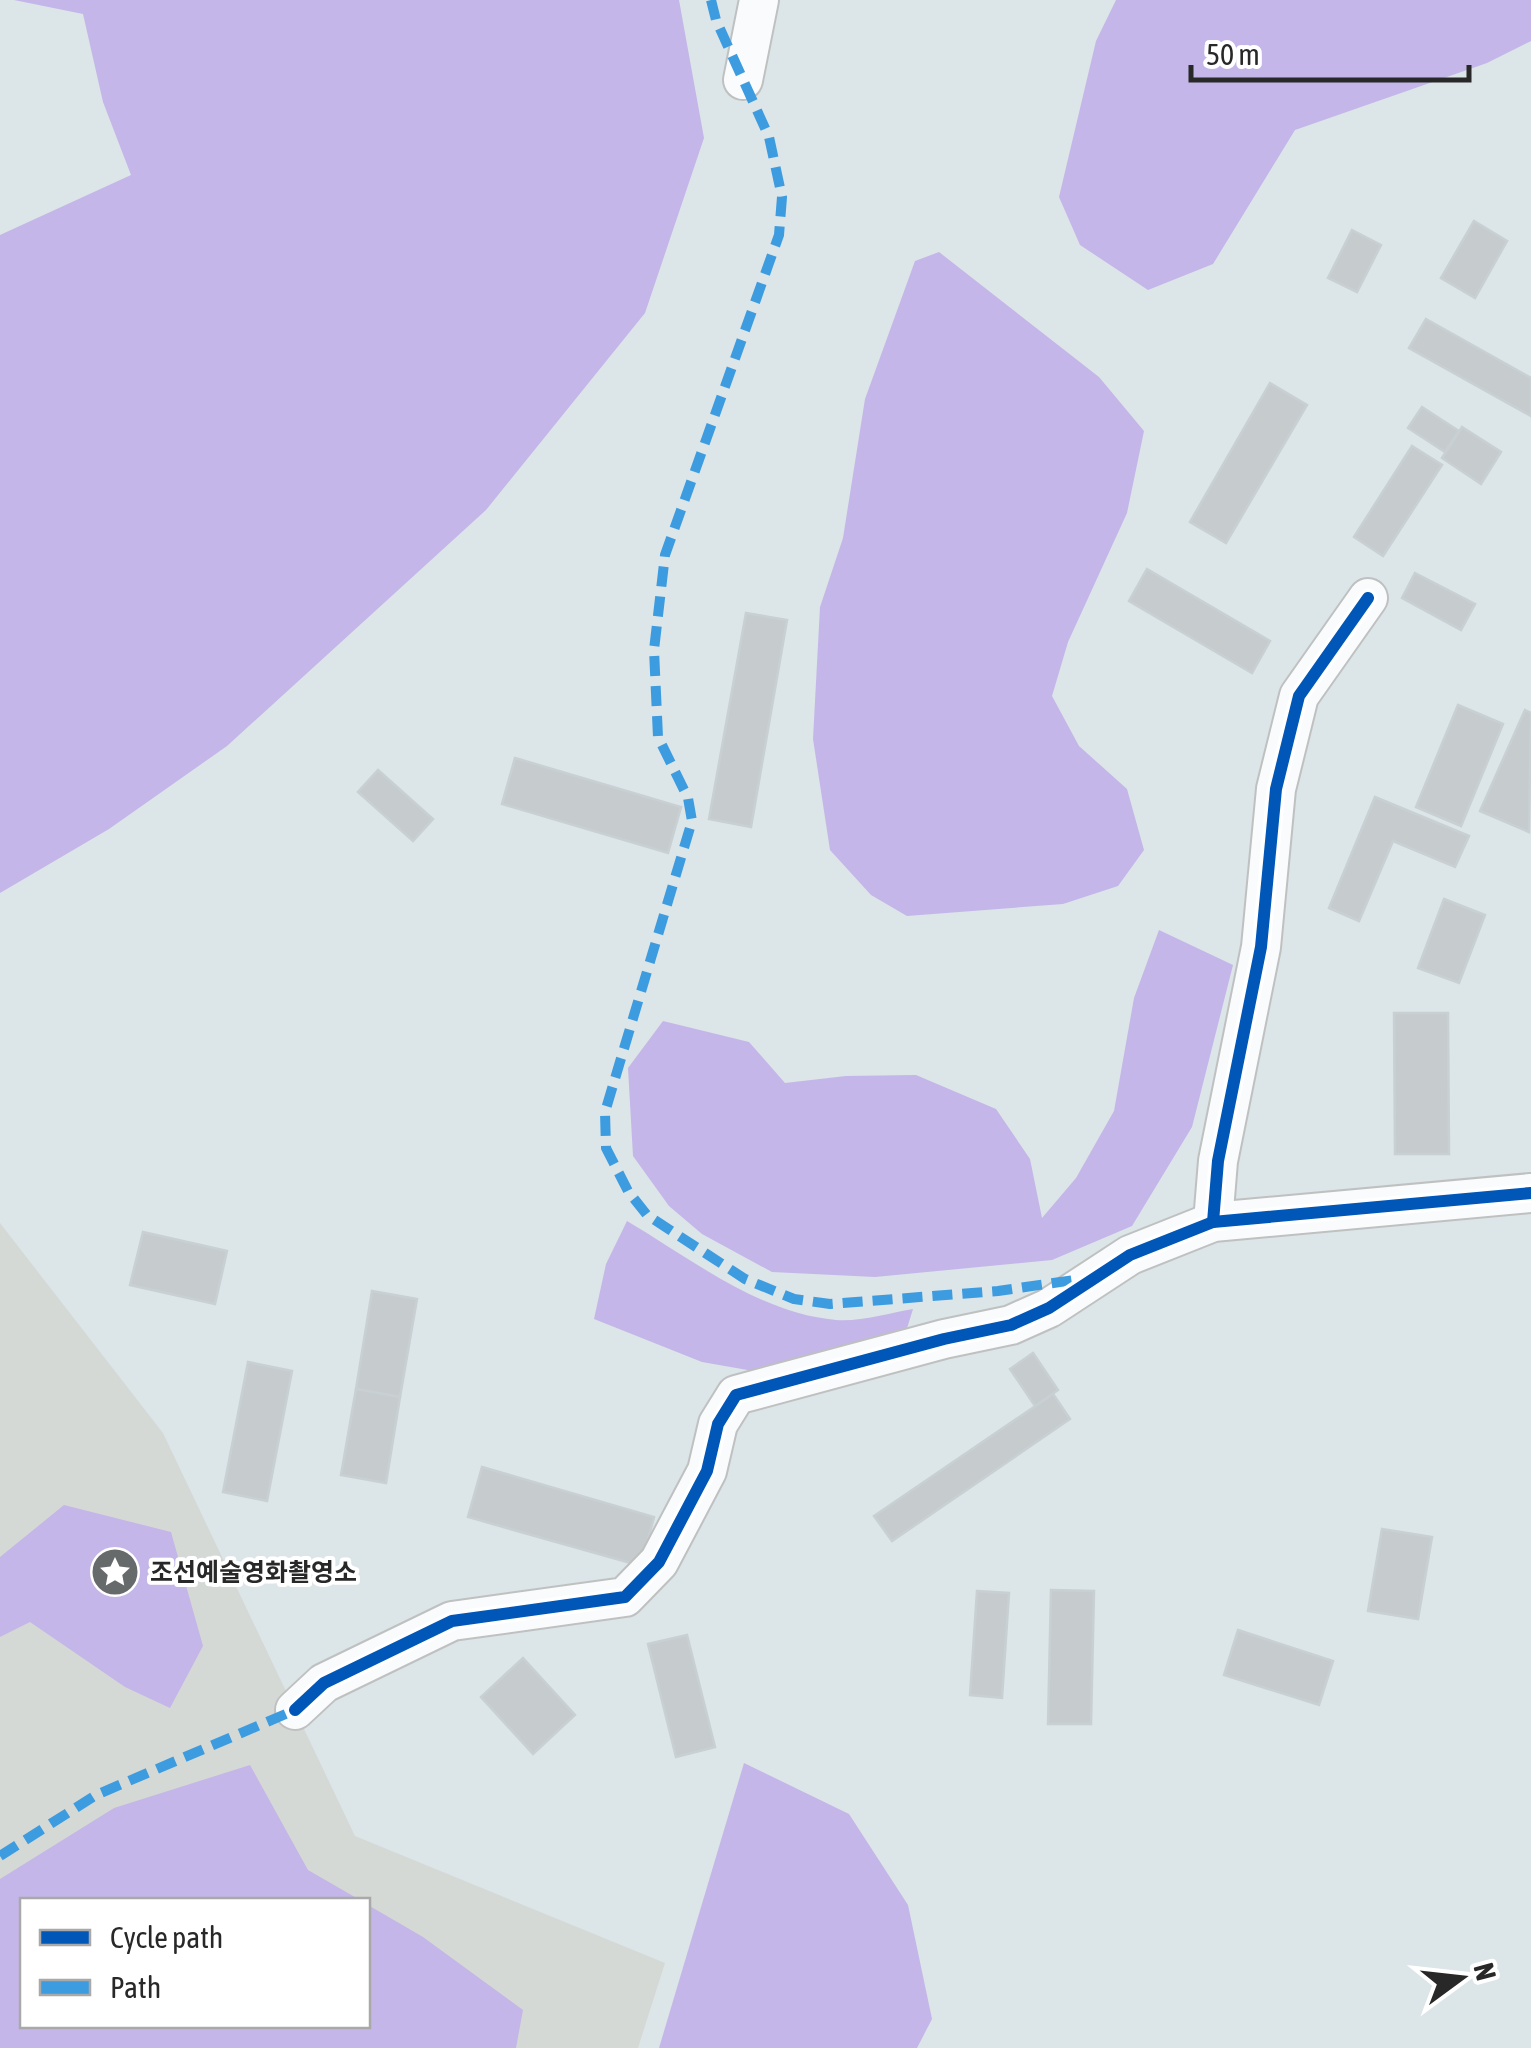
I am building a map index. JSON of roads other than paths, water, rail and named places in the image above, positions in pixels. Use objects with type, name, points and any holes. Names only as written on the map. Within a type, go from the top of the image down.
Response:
[{"type":"street","points":[[743,80],[759,0]]},
{"type":"street","points":[[1214,1222],[1218,1161],[1261,947],[1276,789],[1299,696],[1368,598]]},
{"type":"street","points":[[295,1710],[324,1683],[452,1621],[625,1596],[659,1562],[707,1471],[718,1424],[736,1394],[1011,1325],[1049,1308],[1130,1255],[1214,1222],[1531,1192]]},
{"type":"place","name":"조선예술영화촬영소","points":[[115,1572]]}]
